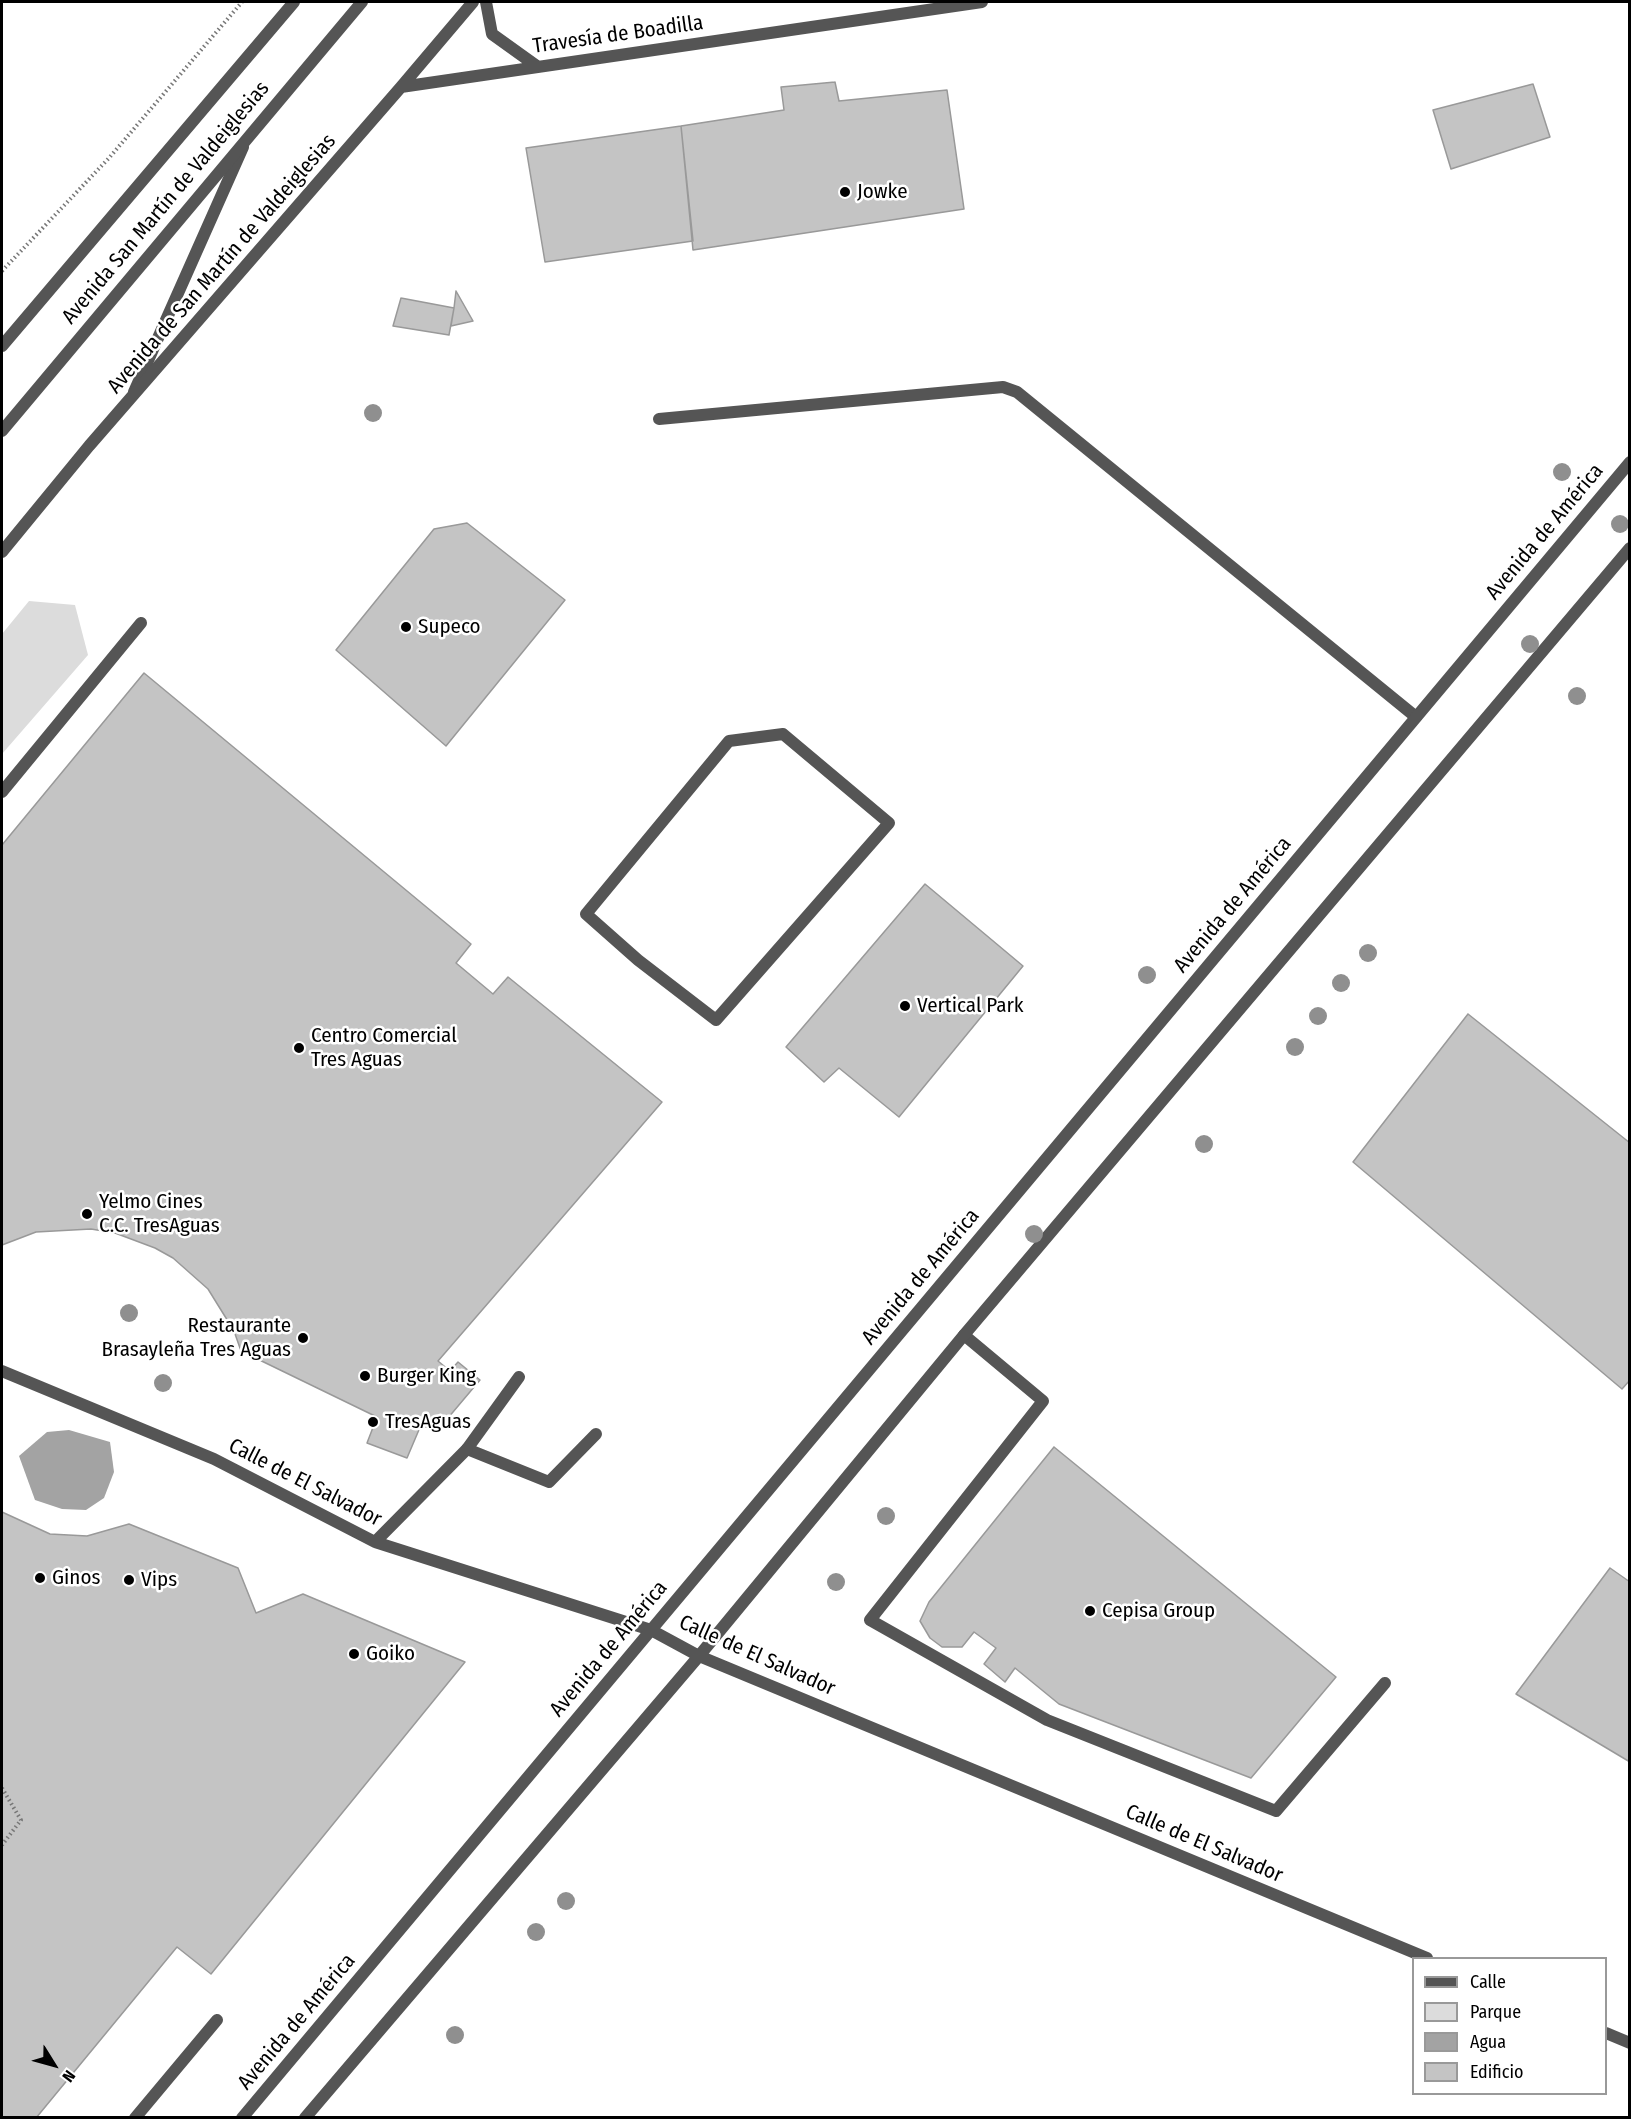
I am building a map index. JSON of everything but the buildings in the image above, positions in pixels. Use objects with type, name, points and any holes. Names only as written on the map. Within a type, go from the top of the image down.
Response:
[{"type":"street","name":"Avenida San Martín de Valdeiglesias","points":[[2,346],[294,2]]},
{"type":"street","name":"Avenida San Martín de Valdeiglesias","points":[[2,431],[248,134],[362,2]]},
{"type":"street","name":"Avenida de San Martín de Valdeiglesias","points":[[2,552],[132,396],[473,2]]},
{"type":"street","points":[[486,2],[492,34],[538,67]]},
{"type":"street","name":"Travesía de Boadilla","points":[[401,87],[982,2]]},
{"type":"street","points":[[132,396],[248,134]]},
{"type":"street","points":[[659,419],[1003,387],[1017,392],[1416,717]]},
{"type":"street","name":"Avenida de América","points":[[242,2118],[1629,462]]},
{"type":"street","points":[[305,2118],[699,1656],[964,1335],[1629,548]]},
{"type":"street","points":[[2,792],[141,623]]},
{"type":"street","points":[[783,734],[889,823],[716,1020],[638,960],[586,915],[729,741],[783,734]]},
{"type":"street","points":[[964,1335],[1043,1401],[870,1620],[1047,1720],[1276,1811],[1385,1683]]},
{"type":"street","name":"Calle de El Salvador","points":[[2,1371],[214,1459],[375,1542],[651,1630],[699,1656],[1422,1957]]},
{"type":"street","points":[[375,1542],[467,1449],[519,1377]]},
{"type":"street","points":[[467,1449],[549,1482],[596,1434]]},
{"type":"street","points":[[135,2118],[217,2020]]},
{"type":"street","points":[[1607,2033],[1629,2043]]},
{"type":"path","points":[[2,271],[109,158],[242,2]]},
{"type":"path","points":[[2,1788],[21,1820],[2,1845]]},
{"type":"green space","points":[[29,601],[75,605],[88,655],[2,754],[2,634]]},
{"type":"water","points":[[69,1430],[110,1442],[114,1472],[104,1498],[86,1510],[62,1509],[35,1500],[19,1456],[47,1432]]},
{"type":"place","name":"Jowke","points":[[845,192]]},
{"type":"place","name":"Supeco","points":[[406,627]]},
{"type":"place","name":"Vertical Park","points":[[905,1006]]},
{"type":"place","name":"Centro Comercial Tres Aguas","points":[[299,1048]]},
{"type":"place","name":"Yelmo Cines C.C. TresAguas","points":[[87,1214]]},
{"type":"place","name":"Restaurante Brasayleña Tres Aguas","points":[[303,1338]]},
{"type":"place","name":"Burger King","points":[[365,1376]]},
{"type":"place","name":"TresAguas","points":[[373,1422]]},
{"type":"place","name":"Ginos","points":[[40,1578]]},
{"type":"place","name":"Vips","points":[[129,1580]]},
{"type":"place","name":"Cepisa Group","points":[[1090,1611]]},
{"type":"place","name":"Goiko","points":[[354,1654]]}]
